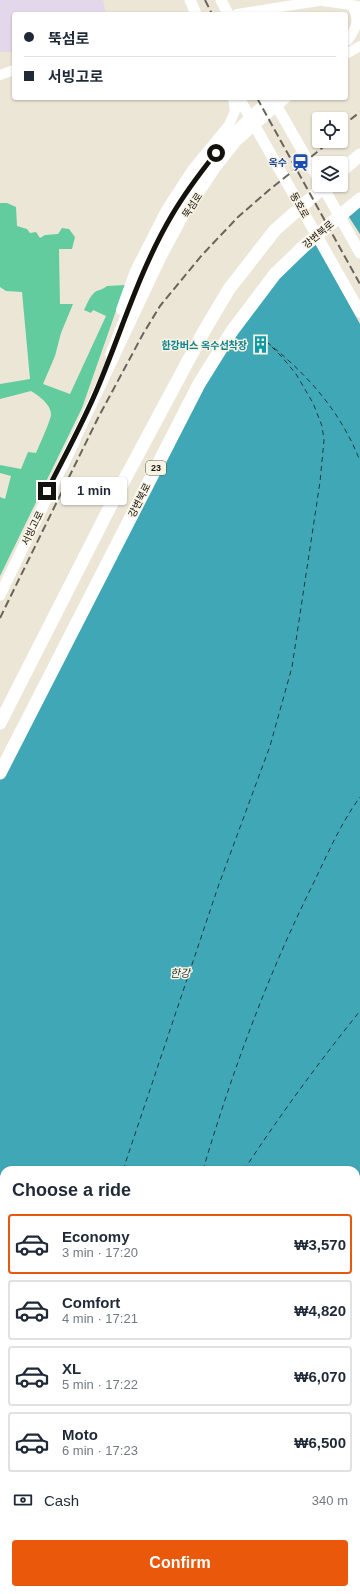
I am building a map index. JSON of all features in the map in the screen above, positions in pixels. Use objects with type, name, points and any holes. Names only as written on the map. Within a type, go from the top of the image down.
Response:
[{"type":"highway","points":[[348,165],[360,155]]},
{"type":"highway","name":"23","points":[[0,723],[112,503],[204,331],[229,289],[275,230],[318,192]]},
{"type":"highway","name":"강변북로","points":[[0,773],[203,377],[232,331],[275,274],[303,247],[360,199]]},
{"type":"main road","points":[[190,0],[195,12]]},
{"type":"main road","points":[[222,0],[227,12]]},
{"type":"main road","points":[[249,12],[324,0],[356,6],[360,20],[358,26],[348,40]]},
{"type":"main road","points":[[348,40],[360,34]]},
{"type":"main road","points":[[348,53],[360,46]]},
{"type":"main road","points":[[0,75],[12,71]]},
{"type":"main road","points":[[114,344],[120,314],[135,271],[166,210],[188,175],[211,145],[229,125],[235,111],[233,100]]},
{"type":"main road","name":"동호로","points":[[240,100],[360,312]]},
{"type":"main road","name":"뚝섬로","points":[[74,440],[97,388],[134,293],[172,216],[190,186],[216,153],[270,100]]},
{"type":"main road","points":[[273,100],[312,168]]},
{"type":"main road","name":"뚝섬로","points":[[74,440],[161,258],[183,216],[215,168],[237,141],[284,100]]},
{"type":"main road","points":[[326,192],[360,253]]},
{"type":"main road","name":"서빙고로","points":[[0,586],[74,440]]},
{"type":"main road","name":"서빙고로","points":[[0,595],[74,440]]},
{"type":"shaded area","points":[[0,0],[103,0],[106,12],[12,12],[12,52],[0,52]]},
{"type":"green space","points":[[0,203],[7,203],[16,207],[17,226],[27,229],[30,233],[36,232],[40,238],[45,235],[58,234],[62,228],[69,229],[75,237],[72,249],[59,249],[60,304],[73,304],[61,333],[55,356],[43,384],[70,394],[106,316],[93,310],[91,313],[84,310],[87,303],[95,292],[107,286],[125,285],[82,408],[0,576],[0,497],[5,499],[11,476],[0,473],[0,465],[21,469],[28,452],[36,453],[51,415],[47,404],[31,391],[0,399],[0,384],[30,379],[22,292],[6,291],[0,287]]},
{"type":"water","name":"한강","points":[[360,206],[360,1166],[0,1166],[0,777],[198,390],[269,287],[299,256]]},
{"type":"pier","points":[[347,214],[360,234],[360,324],[314,241]]},
{"type":"ferry route","points":[[124,1166],[218,887],[270,746],[292,667],[320,482],[324,440],[322,426],[313,403],[296,374],[268,343],[297,368],[322,396],[343,426],[360,461]]},
{"type":"ferry route","points":[[204,1166],[239,1060],[281,952],[335,838],[360,797]]},
{"type":"ferry route","points":[[247,1166],[300,1089],[360,1011]]},
{"type":"railway","points":[[205,0],[211,12]]},
{"type":"railway","points":[[258,100],[360,284]]},
{"type":"railway","points":[[348,121],[360,112]]},
{"type":"railway","points":[[0,618],[98,418],[143,334],[160,306],[202,255],[238,217],[269,190],[322,148]]},
{"type":"place","name":"옥수","points":[[300,162]]},
{"type":"place","name":"한강버스 옥수선착장","points":[[260,345]]},
{"type":"route","points":[[47,491],[97,388],[134,293],[155,248],[190,186],[216,153]]}]
